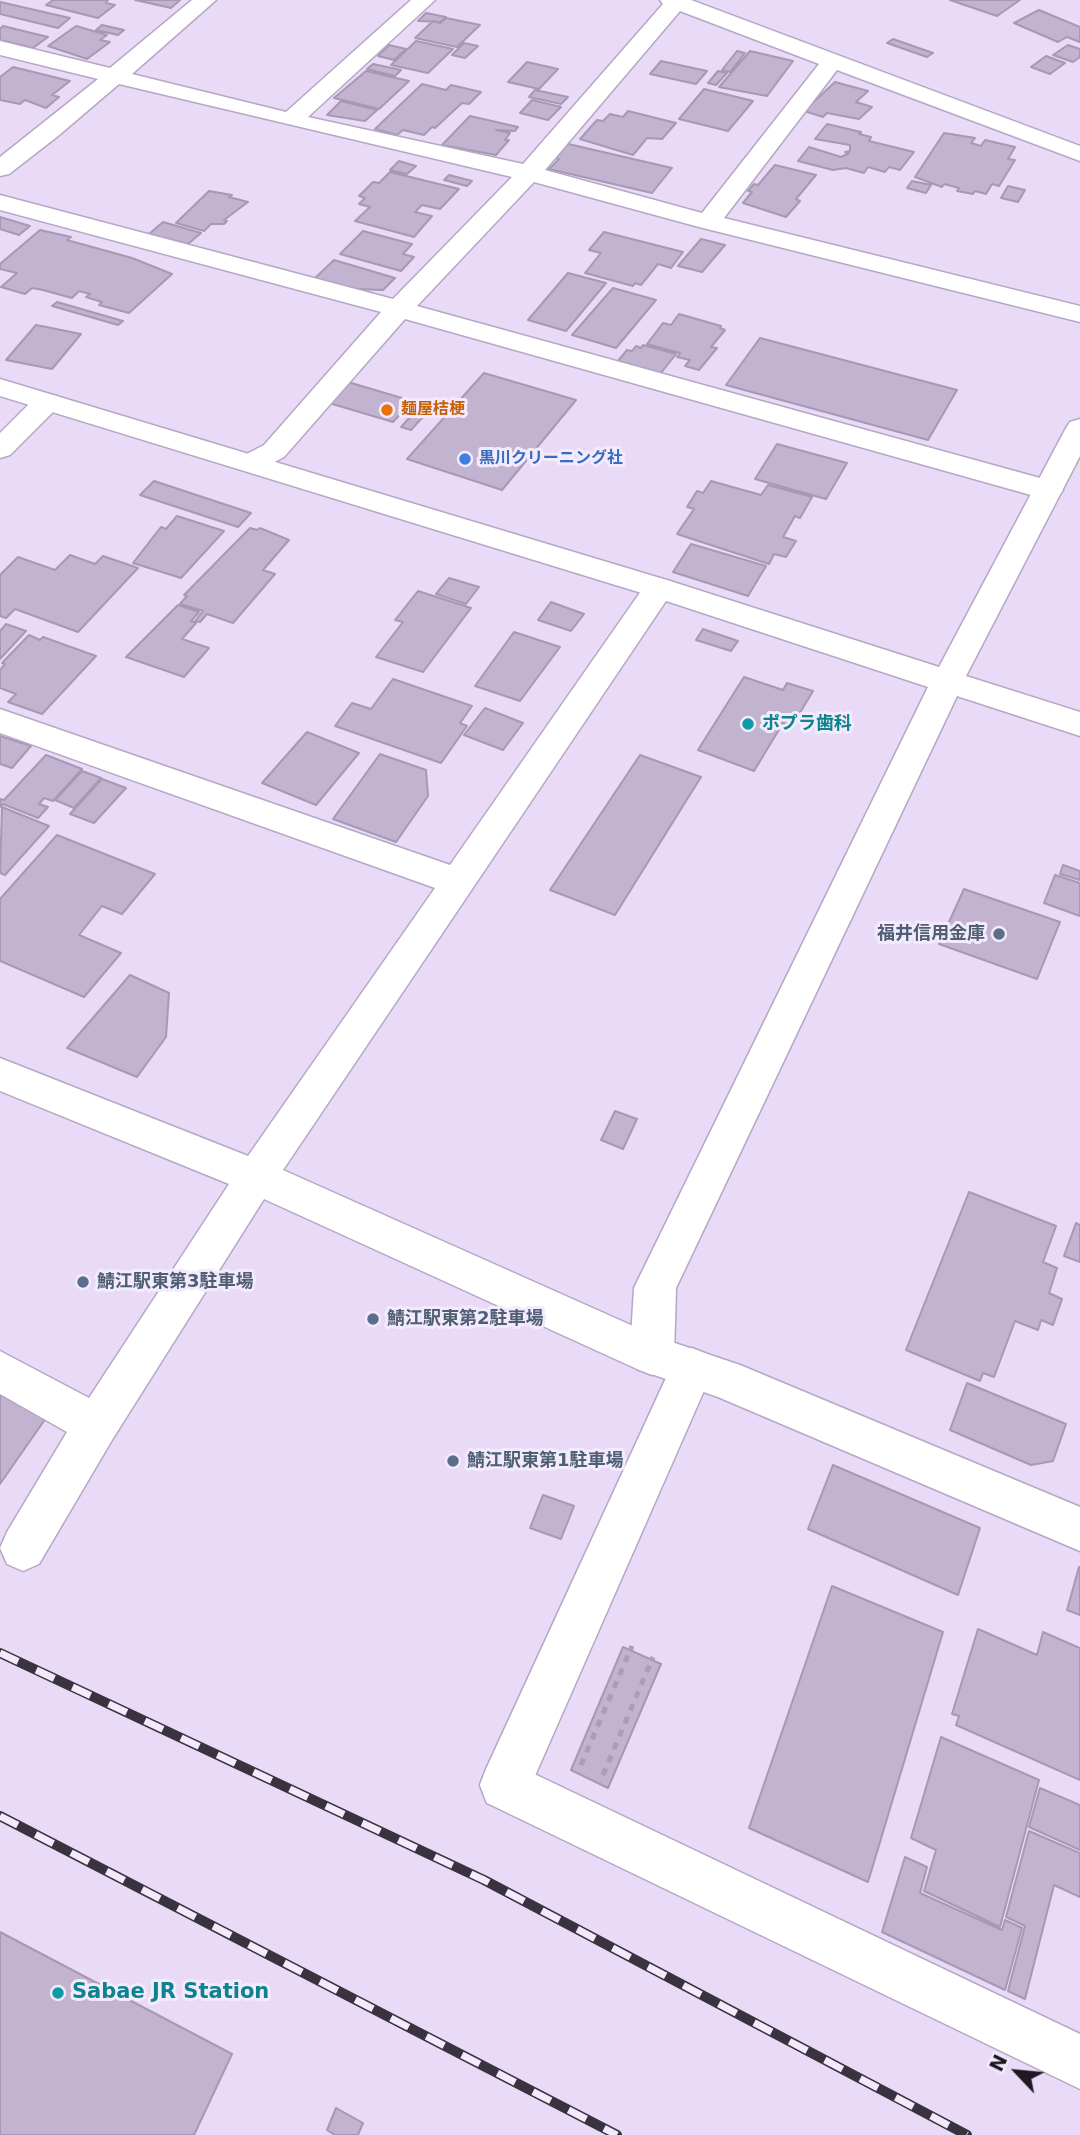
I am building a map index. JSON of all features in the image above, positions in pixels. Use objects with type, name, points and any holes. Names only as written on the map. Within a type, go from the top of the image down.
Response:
[{"type":"street","points":[[0,169],[205,0]]},
{"type":"street","points":[[390,0],[421,3]]},
{"type":"street","points":[[251,463],[274,451],[398,309],[529,173],[673,1],[1080,154]]},
{"type":"street","points":[[291,120],[421,3]]},
{"type":"street","points":[[0,48],[291,120],[529,173],[708,222],[1080,314]]},
{"type":"street","points":[[708,222],[832,62]]},
{"type":"street","points":[[0,202],[398,309],[1048,490]]},
{"type":"street","points":[[0,387],[659,588],[1080,724]]},
{"type":"street","points":[[0,449],[47,401]]},
{"type":"street","points":[[1080,428],[947,682],[655,1288],[672,1361],[505,1785],[1080,2062]]},
{"type":"street","points":[[23,1548],[96,1426],[256,1177],[455,881],[659,588]]},
{"type":"street","points":[[0,722],[455,881]]},
{"type":"street","points":[[2,1078],[256,1177],[672,1361],[1079,1526]]},
{"type":"street","points":[[0,1371],[96,1426]]},
{"type":"path","points":[[576,1777],[632,1646]]},
{"type":"path","points":[[599,1785],[653,1657]]},
{"type":"building","points":[[53,0],[108,0],[106,3],[115,5],[98,18],[46,5]]},
{"type":"building","points":[[135,0],[180,0],[171,8]]},
{"type":"building","points":[[950,0],[1020,0],[997,16]]},
{"type":"building","points":[[0,2],[70,18],[58,28],[0,14]]},
{"type":"building","points":[[1039,10],[1080,27],[1080,42],[1067,37],[1058,42],[1014,23]]},
{"type":"building","points":[[426,13],[446,17],[440,22],[418,21]]},
{"type":"building","points":[[446,18],[480,25],[457,47],[415,38],[433,21],[440,23]]},
{"type":"building","points":[[102,25],[124,30],[118,35],[96,30]]},
{"type":"building","points":[[3,26],[48,37],[33,48],[0,40],[0,29]]},
{"type":"building","points":[[76,26],[107,35],[100,40],[110,42],[87,59],[48,46]]},
{"type":"building","points":[[893,39],[933,53],[927,57],[887,43]]},
{"type":"building","points":[[416,41],[453,49],[428,73],[391,65]]},
{"type":"building","points":[[464,43],[478,46],[465,58],[452,55]]},
{"type":"building","points":[[389,45],[406,49],[394,60],[378,56]]},
{"type":"building","points":[[1068,45],[1080,49],[1080,57],[1073,62],[1053,55]]},
{"type":"building","points":[[737,51],[745,53],[730,72],[722,70]]},
{"type":"building","points":[[750,51],[793,61],[767,96],[719,87]]},
{"type":"building","points":[[1046,56],[1065,63],[1050,74],[1031,67]]},
{"type":"building","points":[[661,61],[707,71],[696,84],[650,74]]},
{"type":"building","points":[[527,62],[558,69],[539,89],[508,82]]},
{"type":"building","points":[[373,64],[401,70],[395,76],[367,69]]},
{"type":"building","points":[[13,67],[70,81],[52,95],[59,97],[46,108],[25,100],[20,104],[0,100],[0,77]]},
{"type":"building","points":[[366,71],[409,81],[379,109],[334,98]]},
{"type":"building","points":[[718,71],[727,73],[716,85],[708,83]]},
{"type":"building","points":[[835,82],[868,91],[856,102],[872,107],[859,119],[827,113],[823,117],[804,111]]},
{"type":"building","points":[[422,84],[446,90],[451,85],[481,92],[469,104],[462,103],[424,135],[403,130],[397,135],[375,129]]},
{"type":"building","points":[[704,89],[753,101],[728,131],[679,119]]},
{"type":"building","points":[[535,90],[568,97],[561,104],[529,97]]},
{"type":"building","points":[[532,100],[561,107],[548,120],[520,113]]},
{"type":"building","points":[[341,101],[377,110],[365,121],[327,115]]},
{"type":"building","points":[[628,111],[676,123],[662,139],[647,138],[633,155],[580,139],[597,120],[603,121],[610,114],[623,117]]},
{"type":"building","points":[[470,116],[518,127],[515,131],[496,130],[510,133],[505,140],[509,140],[496,155],[442,145]]},
{"type":"building","points":[[827,124],[861,132],[859,134],[871,137],[869,141],[914,152],[900,170],[889,167],[885,172],[868,167],[864,173],[846,168],[833,170],[798,161],[809,147],[841,157],[849,153],[845,152],[850,151],[850,145],[815,139]]},
{"type":"building","points":[[944,133],[975,138],[971,143],[981,146],[985,140],[1015,147],[1008,159],[1015,160],[999,186],[992,184],[986,194],[975,191],[973,194],[915,177]]},
{"type":"building","points":[[564,143],[672,168],[652,193],[549,169],[559,159],[551,157]]},
{"type":"building","points":[[399,161],[416,166],[407,174],[390,170]]},
{"type":"building","points":[[775,165],[816,175],[796,199],[800,201],[786,217],[743,203],[752,192],[748,191],[754,184],[758,185]]},
{"type":"building","points":[[390,172],[459,189],[440,209],[422,205],[415,212],[432,216],[414,237],[355,221],[370,207],[359,204],[365,198],[359,196],[373,182],[379,183]]},
{"type":"building","points":[[449,175],[472,181],[467,186],[444,180]]},
{"type":"building","points":[[912,181],[931,185],[926,193],[907,188]]},
{"type":"building","points":[[1008,186],[1025,190],[1018,202],[1001,198]]},
{"type":"building","points":[[209,191],[232,195],[229,197],[248,202],[224,220],[227,221],[224,224],[211,224],[204,231],[176,223]]},
{"type":"building","points":[[0,217],[30,226],[19,235],[0,229]]},
{"type":"building","points":[[163,222],[201,233],[188,244],[149,234]]},
{"type":"building","points":[[40,230],[71,237],[67,240],[132,258],[172,274],[129,313],[99,305],[102,302],[86,297],[90,294],[79,291],[72,298],[32,288],[25,294],[1,287],[17,273],[0,269],[0,264]]},
{"type":"building","points":[[363,231],[412,244],[403,254],[414,257],[401,271],[340,254]]},
{"type":"building","points":[[604,232],[683,252],[671,268],[658,264],[641,285],[635,283],[633,286],[585,273],[601,253],[589,250]]},
{"type":"building","points":[[701,239],[725,245],[702,272],[678,266]]},
{"type":"building","points":[[334,260],[395,278],[383,290],[355,289],[314,279]]},
{"type":"building","points":[[568,273],[606,283],[566,331],[528,320]]},
{"type":"building","points":[[613,288],[656,300],[616,348],[572,335]]},
{"type":"building","points":[[57,302],[123,321],[118,325],[52,306]]},
{"type":"building","points":[[679,314],[721,326],[720,328],[725,330],[711,347],[717,348],[699,370],[685,366],[690,360],[677,357],[680,353],[647,344],[663,323],[671,325]]},
{"type":"building","points":[[36,325],[81,334],[52,369],[6,360]]},
{"type":"building","points":[[760,338],[957,390],[928,440],[726,385]]},
{"type":"building","points":[[643,345],[676,354],[661,373],[618,361],[627,350],[632,351],[636,346],[641,348]]},
{"type":"building","points":[[484,373],[576,400],[502,490],[407,459]]},
{"type":"building","points":[[348,382],[412,401],[393,422],[329,403]]},
{"type":"building","points":[[421,405],[431,408],[411,430],[401,427]]},
{"type":"building","points":[[777,444],[847,463],[826,499],[755,479]]},
{"type":"building","points":[[154,481],[251,513],[238,527],[140,495]]},
{"type":"building","points":[[711,481],[761,495],[768,485],[812,497],[800,518],[795,516],[783,537],[796,541],[786,557],[774,554],[769,564],[677,534],[694,509],[687,507],[697,491],[703,493]]},
{"type":"building","points":[[177,516],[224,531],[181,578],[133,563],[161,527],[166,529]]},
{"type":"building","points":[[250,528],[260,528],[289,540],[263,570],[275,574],[233,623],[207,614],[200,622],[195,621],[203,611],[180,604],[187,596],[184,595]]},
{"type":"building","points":[[691,544],[766,566],[748,596],[673,572]]},
{"type":"building","points":[[70,555],[95,564],[103,556],[138,568],[78,632],[15,609],[6,618],[0,616],[0,575],[18,557],[55,570]]},
{"type":"building","points":[[449,578],[479,587],[466,604],[436,594]]},
{"type":"building","points":[[418,591],[471,608],[423,672],[376,657],[403,622],[395,620]]},
{"type":"building","points":[[551,602],[584,614],[571,631],[538,620]]},
{"type":"building","points":[[178,605],[199,612],[191,621],[196,623],[182,639],[209,648],[184,677],[126,657]]},
{"type":"building","points":[[6,624],[26,631],[0,659],[0,631]]},
{"type":"building","points":[[703,629],[738,641],[731,651],[696,640]]},
{"type":"building","points":[[514,632],[560,647],[520,701],[475,686]]},
{"type":"building","points":[[29,635],[40,640],[43,637],[96,656],[42,714],[8,702],[16,694],[0,688],[0,670],[5,664],[2,663]]},
{"type":"building","name":"ポプラ歯科","points":[[744,677],[783,690],[787,683],[813,691],[792,726],[783,723],[754,771],[698,750]]},
{"type":"building","points":[[393,679],[472,706],[460,723],[467,726],[441,763],[335,726],[352,703],[371,709]]},
{"type":"building","points":[[485,708],[523,723],[503,750],[464,735]]},
{"type":"building","points":[[307,732],[359,753],[316,805],[262,783]]},
{"type":"building","points":[[0,736],[31,746],[12,768],[0,764]]},
{"type":"building","points":[[380,754],[426,770],[428,796],[396,842],[333,819]]},
{"type":"building","points":[[46,755],[82,769],[53,801],[44,798],[39,804],[48,807],[38,818],[3,804],[0,807],[0,799],[4,800]]},
{"type":"building","points":[[640,755],[701,777],[615,915],[550,890]]},
{"type":"building","points":[[82,771],[101,778],[74,808],[55,800]]},
{"type":"building","points":[[102,779],[126,788],[94,823],[70,814]]},
{"type":"building","points":[[2,807],[49,826],[5,875],[0,873]]},
{"type":"building","points":[[57,835],[155,874],[122,914],[102,906],[79,935],[121,953],[84,997],[0,961],[0,899]]},
{"type":"building","points":[[1063,865],[1080,871],[1080,880],[1060,874]]},
{"type":"building","points":[[1055,875],[1080,883],[1080,916],[1044,903]]},
{"type":"building","points":[[964,889],[1060,922],[1037,979],[939,944]]},
{"type":"building","points":[[130,975],[169,993],[166,1037],[137,1077],[67,1048]]},
{"type":"building","points":[[615,1111],[637,1119],[623,1149],[601,1140]]},
{"type":"building","points":[[969,1192],[1056,1226],[1043,1262],[1057,1268],[1049,1293],[1062,1299],[1053,1325],[1041,1320],[1038,1330],[1015,1321],[994,1377],[983,1373],[980,1381],[906,1350]]},
{"type":"building","points":[[1076,1223],[1080,1225],[1080,1262],[1064,1256]]},
{"type":"building","points":[[967,1383],[1066,1424],[1053,1461],[1031,1465],[950,1430]]},
{"type":"building","points":[[0,1395],[46,1418],[0,1484]]},
{"type":"building","points":[[833,1465],[980,1528],[958,1595],[808,1529]]},
{"type":"building","points":[[543,1495],[574,1506],[561,1539],[530,1528]]},
{"type":"building","points":[[1080,1567],[1080,1615],[1067,1610]]},
{"type":"building","points":[[832,1586],[943,1632],[868,1882],[749,1828]]},
{"type":"building","points":[[978,1629],[1037,1655],[1043,1632],[1080,1648],[1080,1780],[956,1725],[959,1716],[952,1714]]},
{"type":"building","points":[[623,1647],[661,1664],[608,1788],[571,1770]]},
{"type":"building","points":[[941,1737],[1039,1780],[1000,1927],[924,1891],[936,1850],[911,1838]]},
{"type":"building","points":[[1040,1788],[1080,1805],[1080,1850],[1029,1827]]},
{"type":"building","points":[[1029,1831],[1080,1853],[1080,1897],[1054,1885],[1025,1999],[1008,1991],[1025,1926],[1006,1917]]},
{"type":"building","points":[[905,1857],[927,1867],[920,1893],[1002,1930],[1005,1920],[1022,1928],[1005,1990],[882,1932]]},
{"type":"building","name":"Sabae JR Station","points":[[0,1932],[232,2054],[194,2135],[0,2135]]},
{"type":"building","points":[[336,2108],[363,2123],[358,2135],[335,2135],[327,2130]]},
{"type":"railway","points":[[0,1653],[484,1880],[967,2135]]},
{"type":"railway","points":[[0,1816],[617,2135]]},
{"type":"place","name":"麺屋桔梗","points":[[387,410]]},
{"type":"place","name":"黒川クリーニング社","points":[[465,459]]},
{"type":"place","name":"ポプラ歯科","points":[[748,724]]},
{"type":"place","name":"福井信用金庫","points":[[999,934]]},
{"type":"place","name":"鯖江駅東第3駐車場","points":[[83,1282]]},
{"type":"place","name":"鯖江駅東第2駐車場","points":[[373,1319]]},
{"type":"place","name":"鯖江駅東第1駐車場","points":[[453,1461]]},
{"type":"place","name":"Sabae JR Station","points":[[58,1993]]}]
